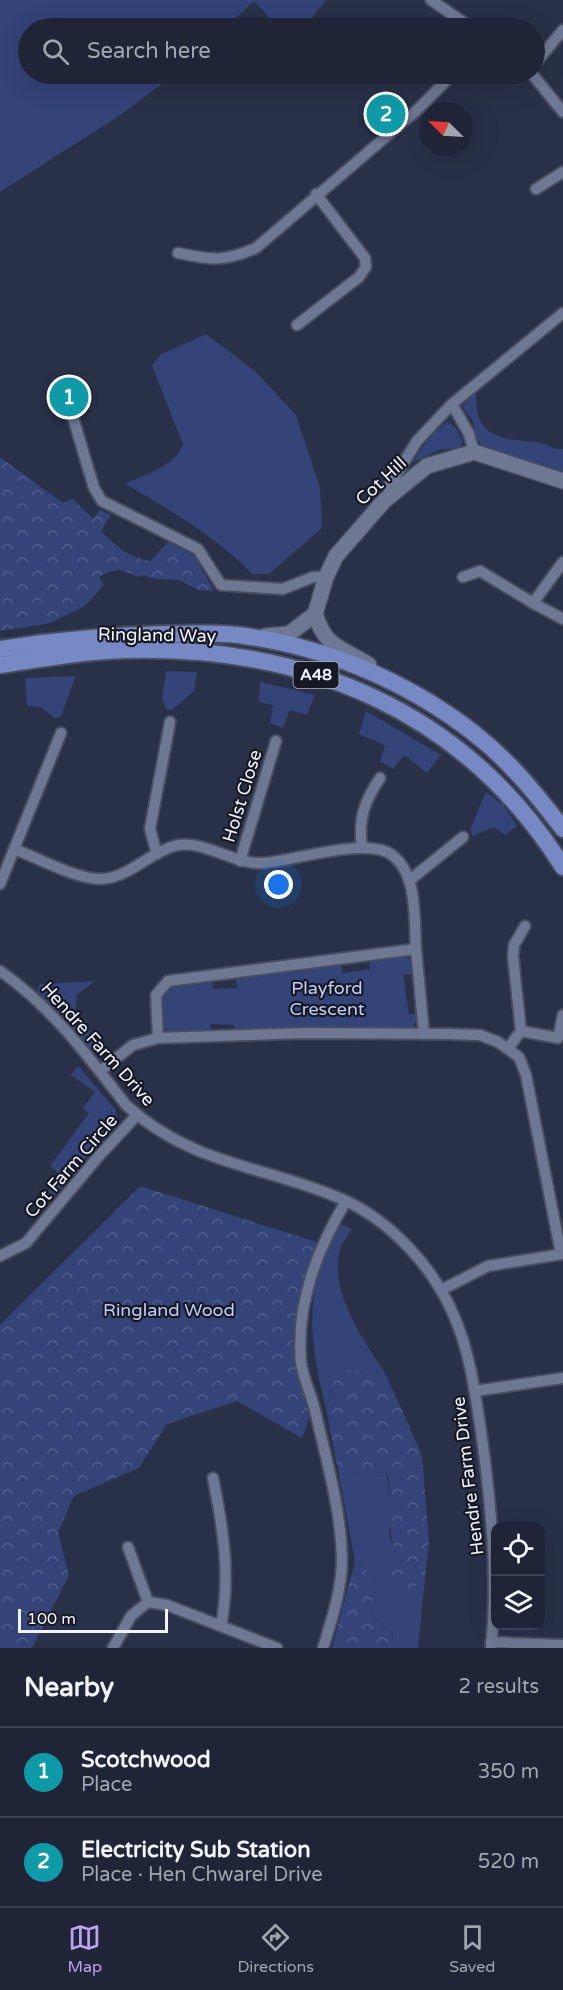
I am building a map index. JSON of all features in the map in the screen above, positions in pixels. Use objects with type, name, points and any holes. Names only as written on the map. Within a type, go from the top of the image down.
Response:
[{"type":"main road","name":"Ringland Way","points":[[0,648],[73,638],[128,634],[244,636],[290,645],[337,659],[370,672],[424,700],[487,744],[533,790],[563,829]]},
{"type":"main road","name":"Ringland Way","points":[[0,664],[126,650],[205,653],[288,667],[340,682],[383,701],[458,747],[514,799],[545,837],[563,867]]},
{"type":"street","points":[[430,0],[457,18]]},
{"type":"street","points":[[545,52],[563,30]]},
{"type":"street","points":[[178,253],[205,258],[231,259],[256,248],[316,194],[416,111],[443,84]]},
{"type":"street","points":[[540,84],[563,112]]},
{"type":"street","points":[[536,189],[563,172]]},
{"type":"street","points":[[297,325],[359,277],[366,267],[365,258],[316,194]]},
{"type":"street","name":"Cot Hill","points":[[388,488],[417,441],[452,404],[563,313]]},
{"type":"street","points":[[452,404],[469,434],[474,452],[563,481]]},
{"type":"street","points":[[72,414],[94,488],[102,501],[198,549],[220,585],[283,589],[313,577],[326,577]]},
{"type":"street","name":"Cot Hill","points":[[315,614],[326,577],[336,556],[370,516],[413,475],[433,463],[474,452]]},
{"type":"street","points":[[533,603],[563,562]]},
{"type":"street","points":[[463,578],[480,571],[563,619]]},
{"type":"street","points":[[244,636],[288,634],[315,614],[320,630],[331,644],[365,662],[424,700]]},
{"type":"street","points":[[157,854],[150,829],[170,722]]},
{"type":"street","points":[[0,884],[61,734]]},
{"type":"street","name":"Holst Close","points":[[240,861],[276,741]]},
{"type":"street","points":[[362,848],[359,826],[362,809],[380,778]]},
{"type":"street","points":[[410,880],[463,837]]},
{"type":"street","points":[[14,849],[86,877],[100,879],[115,877],[176,845],[193,845],[240,861],[262,863],[362,848],[380,848],[393,855],[403,866],[410,880],[424,1034]]},
{"type":"street","points":[[509,1047],[521,1031],[513,957],[514,945],[525,926]]},
{"type":"street","points":[[158,1038],[156,995],[168,981],[416,949]]},
{"type":"street","name":"Hendre Farm Drive","points":[[0,971],[28,991],[63,1025],[137,1115],[193,1151],[315,1188],[373,1215],[398,1235],[441,1290],[463,1340],[475,1391],[490,1494],[495,1559],[491,1645]]},
{"type":"street","points":[[521,1031],[558,1038],[563,1015]]},
{"type":"street","points":[[100,1071],[133,1045],[158,1038],[305,1033],[480,1035],[509,1047],[519,1057],[526,1075],[562,1254],[488,1266],[441,1290]]},
{"type":"street","name":"Cot Farm Circle","points":[[0,1256],[26,1243],[98,1157],[137,1115]]},
{"type":"street","points":[[323,1648],[336,1609],[342,1561],[333,1495],[314,1406],[301,1363],[302,1317],[309,1279],[326,1236],[346,1201]]},
{"type":"street","points":[[475,1391],[563,1378]]},
{"type":"street","points":[[213,1478],[224,1536],[227,1595],[221,1626]]},
{"type":"street","points":[[128,1546],[148,1602]]},
{"type":"street","points":[[113,1648],[130,1616],[148,1602],[167,1605],[277,1648]]},
{"type":"street","points":[[491,1645],[563,1645]]},
{"type":"green space","points":[[0,0],[326,0],[312,18],[270,18],[254,1],[236,18],[18,18],[18,84],[162,84],[119,116],[0,192]]},
{"type":"green space","points":[[206,334],[256,372],[296,415],[320,488],[322,528],[269,574],[252,574],[208,536],[125,484],[167,464],[179,452],[183,444],[152,366],[160,355]]},
{"type":"green space","points":[[476,393],[478,415],[486,429],[501,437],[539,442],[563,449],[563,472],[480,445],[472,420],[462,406]]},
{"type":"green space","points":[[447,422],[455,427],[463,442],[459,448],[439,450],[412,463],[430,436]]},
{"type":"green space","points":[[0,457],[63,503],[73,499],[93,519],[100,510],[111,515],[101,531],[129,554],[150,561],[168,542],[194,555],[214,591],[198,590],[179,580],[148,578],[145,575],[137,577],[127,572],[114,571],[99,577],[104,585],[85,606],[50,623],[0,631]]},
{"type":"green space","points":[[166,671],[197,672],[194,691],[172,710],[167,710],[162,699]]},
{"type":"green space","points":[[76,676],[61,716],[55,718],[40,707],[27,706],[25,678]]},
{"type":"green space","points":[[260,682],[315,695],[307,715],[290,710],[283,728],[270,723],[273,705],[259,702]]},
{"type":"green space","points":[[366,711],[441,755],[427,773],[404,755],[393,769],[380,762],[385,745],[359,734]]},
{"type":"green space","points":[[486,792],[503,805],[517,826],[505,835],[494,827],[473,836],[470,830]]},
{"type":"green space","name":"Playford Crescent","points":[[404,955],[412,961],[414,969],[411,974],[403,975],[409,1014],[418,1014],[414,1026],[405,1030],[235,1031],[234,1025],[211,1024],[211,1032],[171,1032],[164,1028],[162,995],[166,988],[212,981],[213,989],[237,988],[236,978],[341,965],[343,973],[370,969],[369,960]]},
{"type":"green space","points":[[95,981],[77,995],[75,1012],[107,1054],[89,1052],[37,991],[40,984]]},
{"type":"green space","points":[[78,1066],[116,1110],[117,1120],[54,1196],[49,1191],[61,1176],[50,1166],[89,1113],[83,1108],[95,1092],[71,1075]]},
{"type":"green space","name":"Ringland Wood","points":[[140,1186],[323,1244],[309,1279],[301,1363],[314,1406],[302,1438],[237,1401],[167,1424],[139,1468],[74,1496],[58,1532],[69,1575],[32,1648],[0,1648],[0,1325]]},
{"type":"green space","points":[[339,1224],[352,1229],[340,1249],[338,1266],[339,1282],[344,1299],[358,1330],[385,1373],[366,1373],[351,1369],[331,1390],[326,1409],[316,1360],[312,1315],[319,1271]]},
{"type":"green space","points":[[351,1369],[366,1373],[385,1373],[422,1455],[429,1542],[423,1598],[417,1585],[408,1589],[397,1588],[387,1567],[395,1552],[391,1532],[387,1472],[339,1475],[326,1409],[336,1375]]},
{"type":"green space","points":[[386,1472],[392,1510],[389,1535],[395,1552],[423,1598],[418,1648],[391,1648],[393,1633],[380,1623],[373,1612],[372,1599],[375,1582],[365,1569],[355,1562],[339,1475]]},
{"type":"green space","points":[[355,1562],[365,1569],[375,1582],[372,1599],[373,1612],[380,1623],[393,1633],[391,1648],[332,1648]]},
{"type":"place","name":"Electricity Sub Station","points":[[386,114]]},
{"type":"place","name":"Scotchwood","points":[[69,397]]}]
